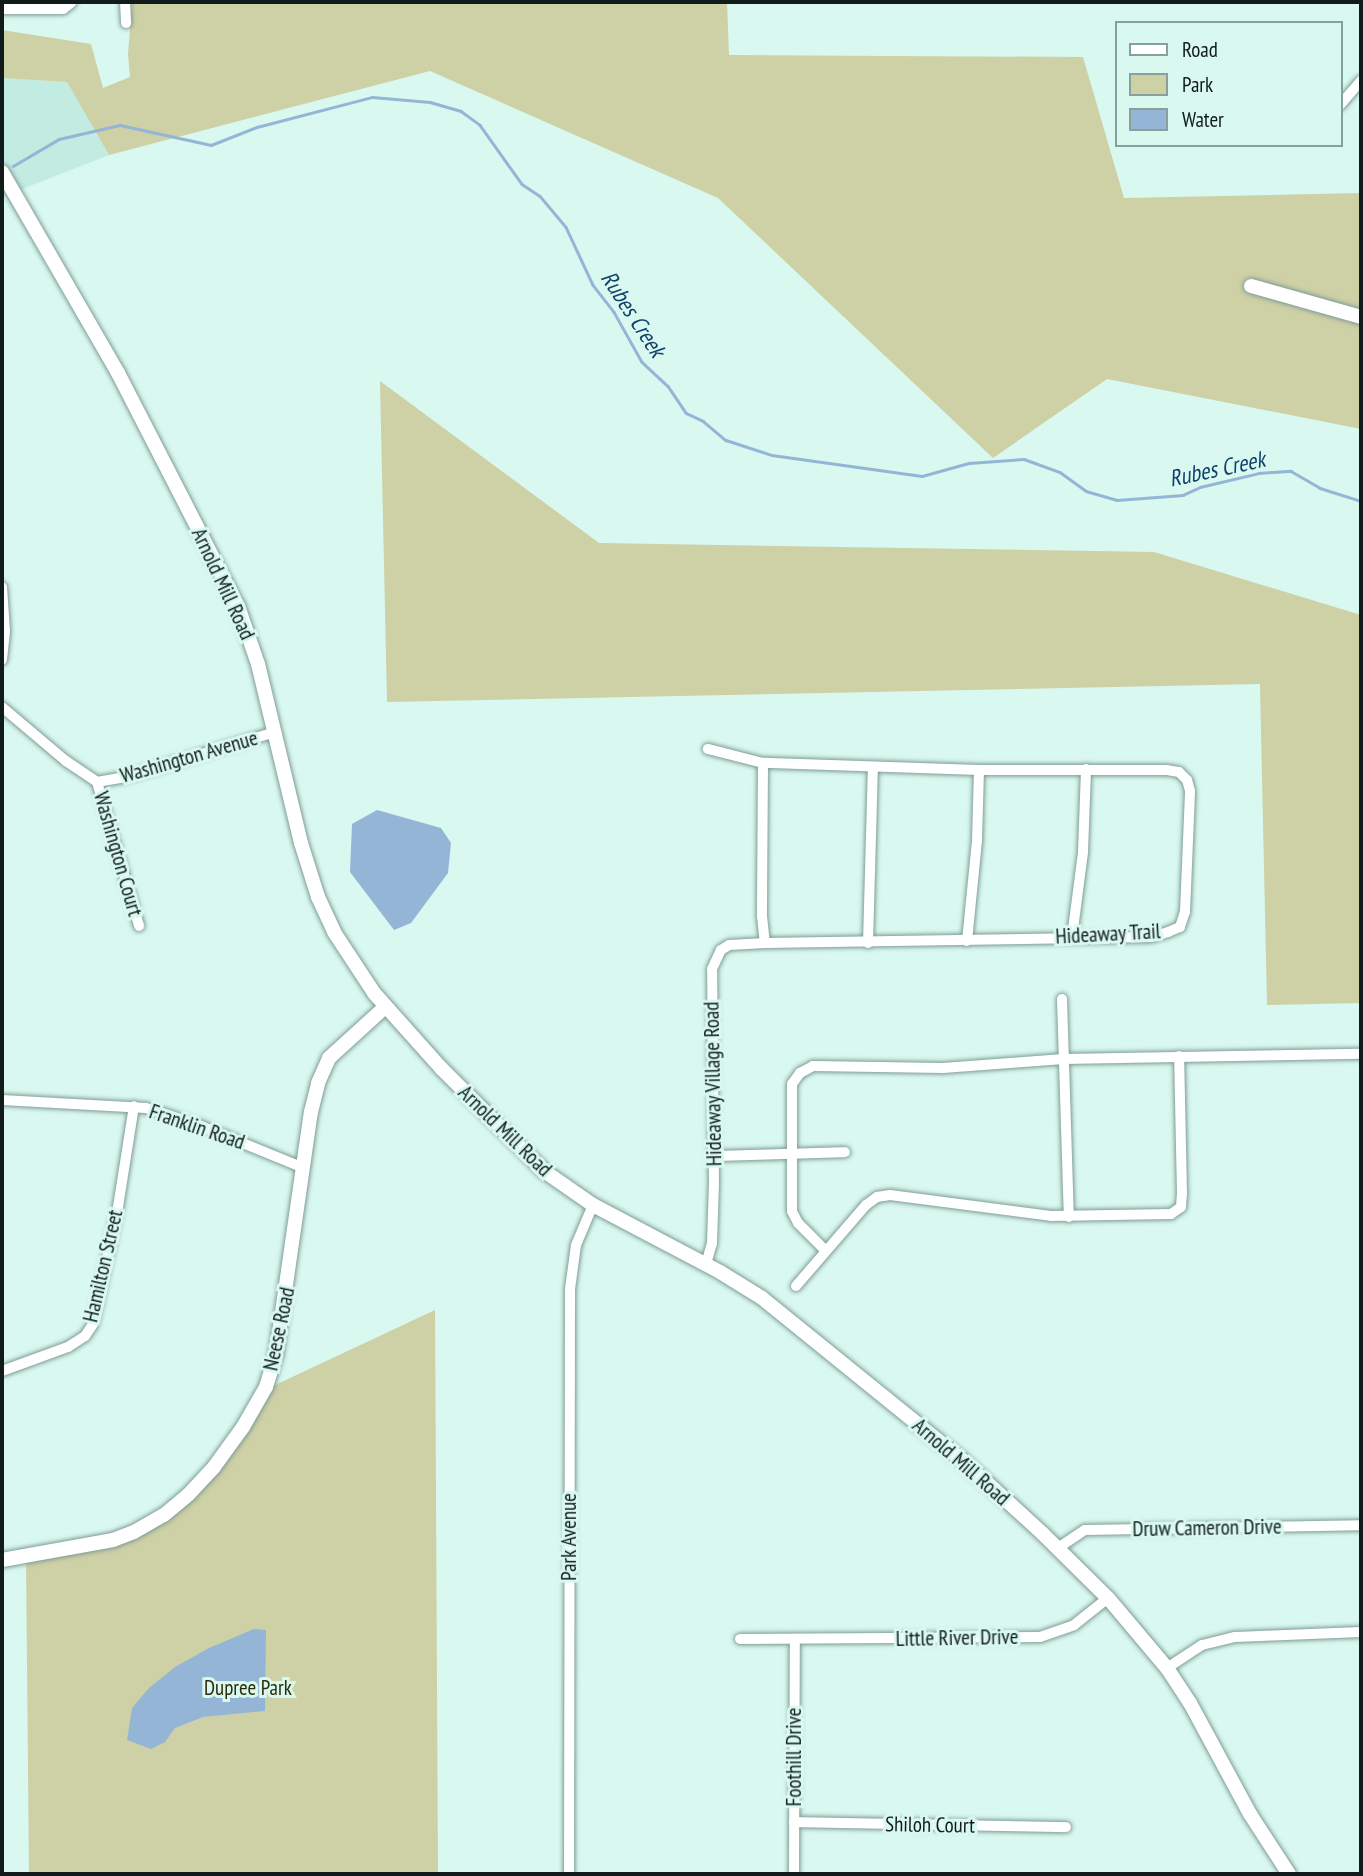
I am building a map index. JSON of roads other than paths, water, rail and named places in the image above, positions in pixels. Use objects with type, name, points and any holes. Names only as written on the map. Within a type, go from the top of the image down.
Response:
[{"type":"main road","name":"Arnold Mill Road","points":[[2,172],[34,222],[118,373],[219,567],[247,629],[317,897],[355,965],[385,1007],[513,1143],[560,1183],[593,1205],[706,1264],[762,1298],[961,1459],[1058,1548],[1108,1598],[1167,1668],[1190,1703],[1250,1814],[1289,1874]]},
{"type":"main road","points":[[1251,286],[1361,317]]},
{"type":"main road","name":"Neese Road","points":[[2,1560],[113,1540],[134,1532],[172,1508],[214,1467],[253,1411],[272,1371],[286,1299],[315,1094],[329,1058],[385,1007]]},
{"type":"street","points":[[2,9],[63,9],[72,2]]},
{"type":"street","points":[[125,2],[126,23]]},
{"type":"street","points":[[1342,103],[1361,81]]},
{"type":"street","points":[[2,587],[5,631],[2,660]]},
{"type":"street","name":"Washington Avenue","points":[[2,707],[66,761],[97,782],[126,777],[275,732]]},
{"type":"street","name":"Hideaway Trail","points":[[708,749],[763,763],[979,770],[1167,770],[1179,772],[1190,791],[1185,912],[1180,927],[1151,937],[765,943]]},
{"type":"street","points":[[763,763],[762,916],[765,943]]},
{"type":"street","points":[[868,943],[873,767]]},
{"type":"street","points":[[1072,937],[1083,852],[1086,769]]},
{"type":"street","points":[[967,941],[977,841],[979,770]]},
{"type":"street","name":"Washington Court","points":[[97,782],[139,926]]},
{"type":"street","name":"Hideaway Village Road","points":[[706,1264],[712,1242],[714,1156],[712,969],[721,950],[729,945],[765,943]]},
{"type":"street","points":[[1062,999],[1069,1217]]},
{"type":"street","points":[[825,1250],[799,1223],[792,1211],[792,1084],[800,1073],[813,1066],[943,1068],[1064,1059],[1361,1055]]},
{"type":"street","points":[[796,1286],[825,1250],[866,1205],[877,1197],[890,1195],[1069,1217],[1171,1214],[1181,1207],[1179,1056]]},
{"type":"street","name":"Franklin Road","points":[[2,1100],[134,1106],[201,1126],[303,1168]]},
{"type":"street","name":"Hamilton Street","points":[[2,1371],[68,1347],[85,1336],[93,1324],[118,1207],[134,1106]]},
{"type":"street","points":[[714,1156],[790,1156],[845,1152]]},
{"type":"street","name":"Park Avenue","points":[[569,1874],[569,1298],[576,1245],[593,1205]]},
{"type":"street","name":"Druw Cameron Drive","points":[[1058,1548],[1085,1530],[1361,1525]]},
{"type":"street","name":"Little River Drive","points":[[740,1639],[1040,1637],[1073,1625],[1108,1598]]},
{"type":"street","points":[[1167,1668],[1202,1645],[1235,1637],[1361,1632]]},
{"type":"street","name":"Foothill Drive","points":[[794,1874],[795,1640]]},
{"type":"street","name":"Shiloh Court","points":[[794,1822],[1066,1827]]},
{"type":"water","points":[[377,810],[441,828],[451,843],[448,873],[411,923],[394,930],[350,872],[352,824]]},
{"type":"water","points":[[254,1629],[266,1630],[265,1711],[203,1717],[175,1728],[165,1742],[151,1749],[127,1740],[132,1708],[149,1688],[175,1667],[209,1648]]},
{"type":"waterway","name":"Rubes Creek","points":[[13,166],[59,139],[120,125],[211,145],[257,127],[372,97],[430,102],[461,111],[480,125],[522,184],[540,196],[566,227],[593,285],[614,312],[642,362],[668,386],[686,413],[703,421],[726,440],[772,455],[922,476],[969,463],[1024,459],[1060,472],[1086,491],[1117,500],[1183,495],[1200,487],[1259,473],[1291,471],[1320,488],[1361,501]]},
{"type":"park label","name":"Dupree Park","points":[[248,1688]]}]
